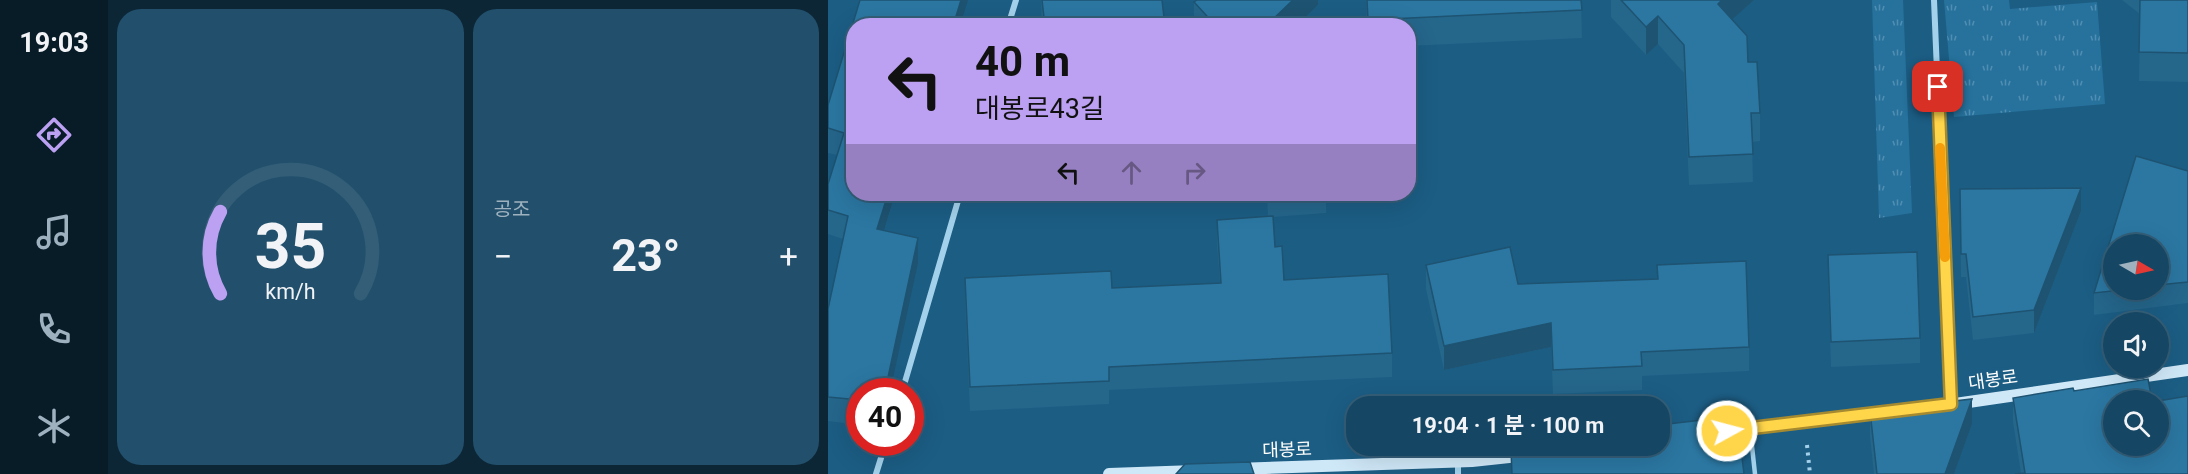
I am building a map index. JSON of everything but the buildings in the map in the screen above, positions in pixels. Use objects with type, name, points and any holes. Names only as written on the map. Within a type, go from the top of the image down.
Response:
[{"type":"street","points":[[1010,18],[1016,0]]},
{"type":"street","points":[[1934,0],[1946,405]]},
{"type":"street","points":[[906,378],[958,201]]},
{"type":"street","name":"대봉로","points":[[1946,405],[2188,370]]},
{"type":"street","points":[[1716,432],[1895,411]]},
{"type":"street","points":[[876,474],[882,456]]},
{"type":"street","name":"대봉로","points":[[1227,470],[1458,468],[1538,456]]},
{"type":"street","points":[[1109,474],[1204,471]]},
{"type":"lane","points":[[1750,428],[1755,474]]},
{"type":"path","points":[[1804,422],[1810,474]]},
{"type":"green space","points":[[1872,0],[1903,0],[1912,213],[1879,218]]},
{"type":"green space","points":[[1944,0],[2009,0],[2010,9],[2097,2],[2105,104],[1954,117]]},
{"type":"slow traffic","points":[[1940,148],[1945,257]]},
{"type":"route","points":[[1727,431],[1951,404],[1938,87]]}]
